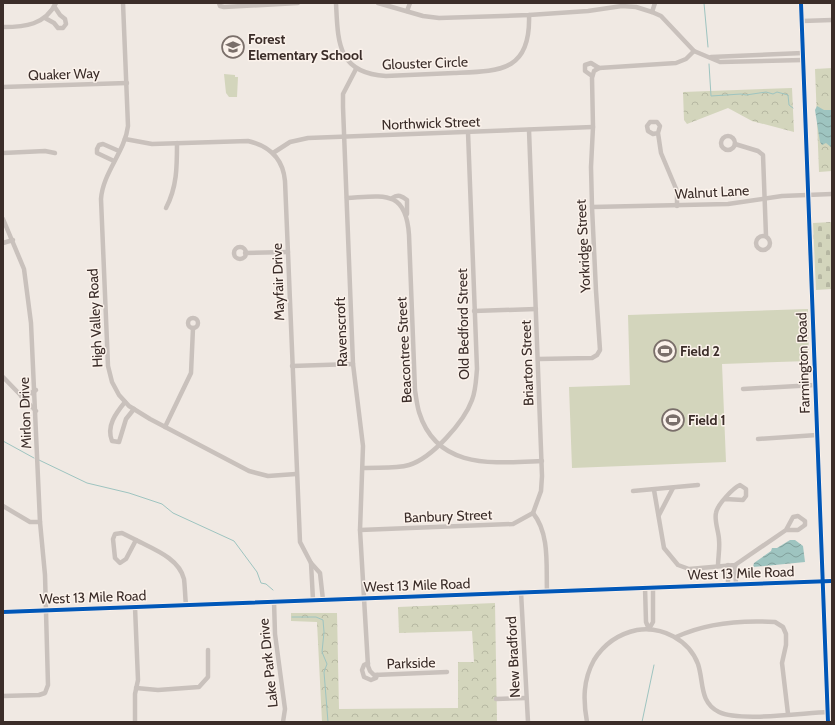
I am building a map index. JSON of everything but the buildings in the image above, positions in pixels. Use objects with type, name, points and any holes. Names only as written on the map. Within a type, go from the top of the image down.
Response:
[{"type":"street","name":"High Valley Road","points":[[123,3],[128,126],[125,139],[104,182],[101,199],[106,334],[110,378],[117,392],[125,402],[134,409],[248,471],[268,476],[296,474]]},
{"type":"street","points":[[219,3],[220,6],[298,3]]},
{"type":"street","name":"Glouster Circle","points":[[336,3],[338,37],[341,52],[356,68],[373,75],[386,76],[489,72],[501,69],[514,62],[524,50],[529,35],[529,15]]},
{"type":"street","points":[[378,3],[423,16],[439,18],[529,15],[588,11],[622,6],[636,7],[652,12],[671,25],[694,51],[720,62],[803,60]]},
{"type":"street","points":[[407,11],[410,3]]},
{"type":"street","points":[[652,12],[655,3]]},
{"type":"street","name":"Farmington Road","points":[[801,3],[828,722]]},
{"type":"street","points":[[3,28],[25,27],[45,18],[55,5],[60,15],[66,20],[66,24],[63,28],[58,28],[54,23],[45,18]]},
{"type":"street","points":[[802,21],[832,20]]},
{"type":"street","name":"Yorkridge Street","points":[[538,358],[592,358],[597,355],[600,350],[592,208],[591,167],[594,127],[592,76],[585,71],[585,65],[591,63],[599,68],[676,63],[686,59],[694,51]]},
{"type":"street","points":[[711,57],[803,53]]},
{"type":"street","points":[[750,55],[750,62]]},
{"type":"street","name":"Ravenscroft","points":[[356,68],[343,94],[353,364],[362,439],[363,468],[360,530],[363,598]]},
{"type":"street","points":[[592,76],[594,71],[599,68]]},
{"type":"street","name":"Quaker Way","points":[[3,88],[126,83]]},
{"type":"street","name":"Northwick Street","points":[[273,153],[281,146],[297,140],[594,127]]},
{"type":"street","name":"Briarton Street","points":[[529,130],[542,461],[541,491],[533,514]]},
{"type":"street","name":"Old Bedford Street","points":[[363,468],[398,467],[420,460],[455,428],[472,400],[476,386],[477,369],[468,132]]},
{"type":"street","points":[[658,133],[665,165],[677,190],[677,206]]},
{"type":"street","points":[[125,139],[152,144],[248,141],[261,145],[273,153]]},
{"type":"street","points":[[166,208],[174,189],[177,172],[177,143]]},
{"type":"street","points":[[114,161],[97,153],[96,149],[99,145],[103,144],[119,151]]},
{"type":"street","points":[[735,144],[758,151],[763,155],[766,200],[766,236]]},
{"type":"street","points":[[3,153],[55,153]]},
{"type":"street","name":"Mayfair Drive","points":[[273,153],[282,166],[285,178],[300,542],[310,564],[313,600]]},
{"type":"street","name":"Walnut Lane","points":[[592,208],[728,204],[766,200],[782,196],[832,194]]},
{"type":"street","name":"Beacontree Street","points":[[347,198],[382,196],[392,198],[403,196],[407,200],[408,208],[406,214],[409,235],[416,390],[419,412],[429,432],[439,444],[461,457],[475,461],[490,463],[542,461]]},
{"type":"street","points":[[392,198],[406,214]]},
{"type":"street","name":"Mirlon Drive","points":[[3,219],[24,269],[27,286],[36,390],[40,522],[47,610],[48,690],[39,695],[3,696]]},
{"type":"street","points":[[3,243],[13,240]]},
{"type":"street","points":[[245,253],[288,252]]},
{"type":"street","points":[[474,311],[536,309]]},
{"type":"street","points":[[165,427],[191,373],[193,328]]},
{"type":"street","points":[[292,366],[353,364]]},
{"type":"street","points":[[3,377],[36,411]]},
{"type":"street","points":[[743,389],[815,385]]},
{"type":"street","points":[[22,396],[28,395],[36,390]]},
{"type":"street","points":[[125,402],[115,415],[112,423],[110,436],[112,441],[119,442],[126,419],[134,409]]},
{"type":"street","points":[[758,439],[817,435]]},
{"type":"street","points":[[633,491],[698,485]]},
{"type":"street","points":[[718,566],[720,542],[715,518],[716,511],[725,499],[735,487],[740,486],[746,489],[746,496],[742,500],[725,499]]},
{"type":"street","points":[[659,515],[673,488]]},
{"type":"street","points":[[654,490],[654,499],[659,515],[661,540],[664,548],[678,565],[689,569],[736,565],[786,530]]},
{"type":"street","points":[[3,506],[30,522],[40,522]]},
{"type":"street","points":[[533,514],[541,526],[545,540],[547,591]]},
{"type":"street","name":"Banbury Street","points":[[360,530],[513,524],[533,514]]},
{"type":"street","points":[[136,540],[126,559],[120,563],[116,561],[113,539],[115,534],[122,534],[136,540],[162,554],[180,569],[184,579],[186,605]]},
{"type":"street","name":"Mayfair Drive","points":[[310,564],[320,573],[323,600]]},
{"type":"street","points":[[728,565],[728,584]]},
{"type":"street","points":[[736,565],[736,584]]},
{"type":"street","name":"West 13 Mile Road","points":[[3,612],[832,581]]},
{"type":"street","points":[[645,587],[646,622],[649,629]]},
{"type":"street","points":[[649,629],[653,622],[653,587]]},
{"type":"street","name":"New Bradford","points":[[521,592],[528,722]]},
{"type":"street","name":"Parkside","points":[[363,598],[370,672],[377,675],[447,672]]},
{"type":"street","name":"Lake Park Drive","points":[[274,601],[275,634],[285,709],[283,722]]},
{"type":"street","points":[[135,606],[138,680],[134,704],[135,722]]},
{"type":"street","points":[[676,637],[694,628],[714,624],[775,622],[783,627],[786,634],[786,645],[782,663],[788,714]]},
{"type":"street","points":[[586,722],[584,688],[598,653],[617,636],[649,629],[676,637],[689,649],[698,664],[704,696],[716,710],[726,714],[750,716],[828,712]]},
{"type":"street","points":[[136,688],[158,690],[199,687],[208,677],[208,650]]},
{"type":"street","name":"Parkside","points":[[368,663],[364,664],[362,670],[364,677],[371,680],[376,678],[377,675]]},
{"type":"street","points":[[496,699],[526,698]]},
{"type":"green space","points":[[832,68],[832,171],[819,172],[815,69]]},
{"type":"green space","points":[[224,74],[235,75],[235,77],[238,77],[237,97],[229,97],[226,93]]},
{"type":"green space","points":[[792,88],[794,132],[752,121],[728,108],[687,124],[684,120],[683,92]]},
{"type":"green space","points":[[832,222],[832,289],[816,290],[813,223]]},
{"type":"green space","points":[[808,309],[809,361],[722,364],[726,462],[572,468],[569,387],[630,385],[628,315]]},
{"type":"green space","points":[[495,603],[497,722],[322,722],[317,622],[291,621],[291,613],[337,613],[339,709],[458,708],[458,662],[474,662],[472,631],[399,633],[398,607]]},
{"type":"water","points":[[817,106],[824,110],[832,110],[832,148],[826,143],[822,145],[820,142],[815,110]]},
{"type":"water","points":[[790,540],[795,540],[803,546],[805,562],[753,567],[754,563],[771,551],[772,548],[777,548]]},
{"type":"waterway","points":[[704,3],[708,47]]},
{"type":"waterway","points":[[709,64],[711,96],[746,95],[766,92],[773,94],[777,92],[788,95],[789,105],[793,108]]},
{"type":"waterway","points":[[3,441],[34,458]]},
{"type":"waterway","points":[[39,460],[87,483],[129,493],[162,504],[173,513],[234,541],[257,572],[261,583],[266,584],[273,590]]},
{"type":"waterway","points":[[292,617],[316,617],[323,620],[324,632],[322,652],[327,664],[324,672],[328,722]]},
{"type":"waterway","points":[[642,722],[654,665]]},
{"type":"cycle path","points":[[801,3],[828,722]]},
{"type":"cycle path","points":[[3,612],[832,581]]},
{"type":"place","name":"Forest Elementary School","points":[[233,47]]},
{"type":"place","name":"Field 2","points":[[665,351]]},
{"type":"place","name":"Field 1","points":[[673,420]]}]
